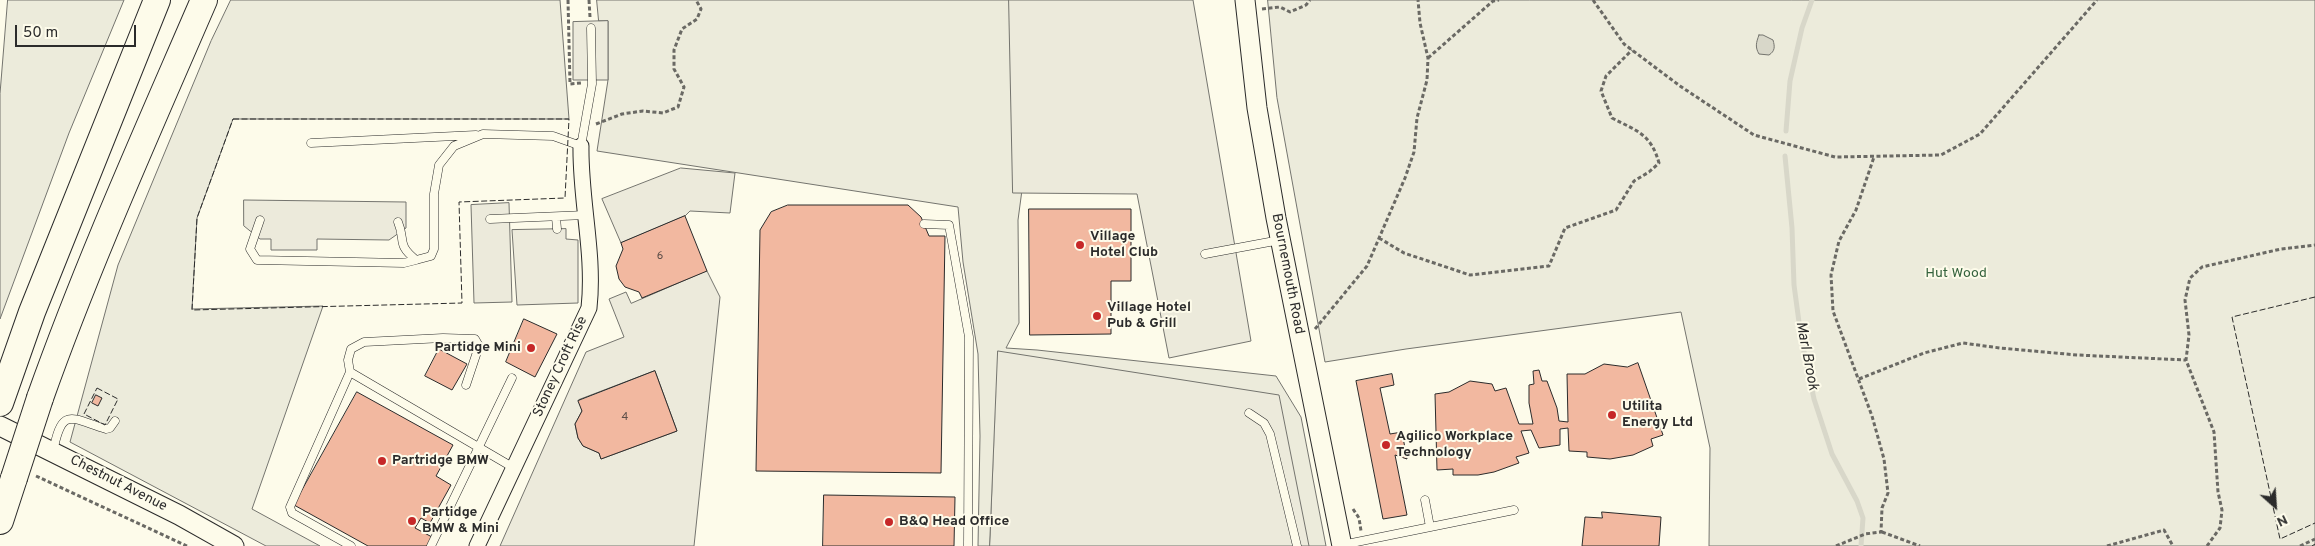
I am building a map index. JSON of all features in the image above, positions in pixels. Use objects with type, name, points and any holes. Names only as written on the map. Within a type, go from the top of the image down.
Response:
[{"type":"highway","points":[[3,393],[32,312],[157,0]]},
{"type":"highway","points":[[0,521],[66,325],[204,0]]},
{"type":"street","name":"Bournemouth Road","points":[[1253,5],[1257,108],[1280,240],[1342,546]]},
{"type":"street","name":"Stoney Croft Rise","points":[[477,546],[589,308],[591,292],[586,215],[580,177],[581,146]]},
{"type":"street","name":"Chestnut Avenue","points":[[0,426],[178,515],[234,546]]},
{"type":"lane","points":[[311,143],[483,134],[553,136],[581,146],[592,84],[591,28]]},
{"type":"lane","points":[[260,220],[250,249],[257,260],[404,263],[431,256],[434,249],[434,194],[439,165],[454,146],[483,134]]},
{"type":"lane","points":[[490,218],[586,215]]},
{"type":"lane","points":[[556,217],[557,229]]},
{"type":"lane","points":[[398,222],[401,243],[405,250],[416,260]]},
{"type":"lane","points":[[924,224],[949,225],[969,337],[968,546]]},
{"type":"lane","points":[[1205,254],[1280,240]]},
{"type":"lane","points":[[351,546],[292,513],[290,507],[350,372],[348,360],[351,350],[364,342],[443,338],[475,339],[479,346],[466,386]]},
{"type":"lane","points":[[350,372],[514,468]]},
{"type":"lane","points":[[431,546],[512,378]]},
{"type":"lane","points":[[1250,413],[1264,423],[1270,434],[1297,546]]},
{"type":"lane","points":[[53,452],[58,430],[67,419],[83,420],[106,429],[110,428],[115,421]]},
{"type":"lane","points":[[1425,500],[1430,527]]},
{"type":"lane","points":[[1342,546],[1514,510]]},
{"type":"path","points":[[568,0],[570,84],[592,84]]},
{"type":"path","points":[[589,0],[591,28]]},
{"type":"path","points":[[595,124],[622,114],[644,111],[663,113],[678,107],[684,87],[674,69],[674,50],[682,30],[697,19],[701,9],[696,0]]},
{"type":"path","points":[[1253,5],[1280,7],[1290,12],[1306,5],[1310,0]]},
{"type":"path","points":[[1314,331],[1366,266],[1405,178],[1414,152],[1417,118],[1427,80],[1428,58],[1420,23],[1418,0]]},
{"type":"path","points":[[1428,58],[1494,1],[1500,0]]},
{"type":"path","points":[[1593,0],[1624,44],[1680,86],[1754,136],[1835,157],[1941,155],[1980,134],[2096,0]]},
{"type":"path","points":[[1378,238],[1404,253],[1443,264],[1470,275],[1549,266],[1565,228],[1616,210],[1634,181],[1659,163],[1654,146],[1639,132],[1612,118],[1601,91],[1606,76],[1632,50]]},
{"type":"path","points":[[1874,157],[1856,210],[1839,242],[1831,275],[1833,311],[1872,416],[1884,460],[1888,494],[1882,508],[1881,532]]},
{"type":"path","points":[[2207,546],[2220,528],[2222,510],[2218,492],[2214,432],[2186,360],[2189,335],[2185,300],[2190,278],[2202,267],[2281,249],[2315,245]]},
{"type":"path","points":[[1859,379],[1924,352],[1963,343],[2077,355],[2186,360]]},
{"type":"path","points":[[50,482],[188,546]]},
{"type":"path","points":[[2107,546],[2164,530],[2173,546]]},
{"type":"path","points":[[1836,546],[1865,534],[1881,532],[1920,546]]},
{"type":"path","points":[[2300,546],[2315,539]]},
{"type":"green space","points":[[8,0],[124,0],[69,133],[0,319],[0,94]]},
{"type":"green space","points":[[231,0],[560,0],[569,119],[233,119],[197,218],[192,309],[323,306],[252,509],[320,546],[266,546],[70,442],[118,265],[211,41]]},
{"type":"green space","points":[[597,0],[1026,0],[1024,175],[1018,220],[1019,323],[1006,348],[1276,376],[1301,417],[1326,546],[1303,546],[998,378],[990,546],[978,546],[980,436],[978,354],[963,262],[958,207],[597,151],[608,80],[608,21],[599,21]]},
{"type":"green space","name":"Hut Wood","points":[[1268,0],[2315,0],[2315,546],[1709,546],[1710,448],[1681,312],[1406,349],[1325,362],[1277,98]]},
{"type":"shaded area","points":[[1009,0],[1193,0],[1251,341],[1169,358],[1137,194],[1013,193]]},
{"type":"shaded area","points":[[608,21],[608,80],[573,80],[573,22]]},
{"type":"shaded area","points":[[1759,35],[1773,40],[1774,49],[1769,55],[1759,54],[1758,52],[1756,45]]},
{"type":"shaded area","points":[[681,168],[735,173],[730,213],[690,211],[685,216],[621,243],[602,199]]},
{"type":"shaded area","points":[[244,200],[406,202],[406,228],[389,240],[317,239],[317,250],[271,250],[271,239],[260,239],[244,226]]},
{"type":"shaded area","points":[[509,203],[512,302],[474,303],[471,205]]},
{"type":"shaded area","points":[[566,229],[566,239],[578,240],[578,303],[517,305],[512,230]]},
{"type":"shaded area","points":[[707,271],[720,297],[694,546],[500,546],[586,352],[624,337],[609,299],[626,292],[631,303]],"holes":[[[655,371],[677,431],[601,459],[599,453],[583,446],[578,438],[575,424],[582,411],[579,400]]]},
{"type":"shaded area","points":[[998,351],[1279,395],[1309,546],[990,546]]},
{"type":"building","points":[[788,205],[908,205],[921,217],[929,236],[945,236],[941,473],[756,471],[760,230],[771,212]]},
{"type":"building","name":"Village Hotel Club","points":[[1029,209],[1131,209],[1131,281],[1111,281],[1111,334],[1030,335]]},
{"type":"building","points":[[685,216],[707,271],[642,298],[639,292],[625,287],[619,279],[616,266],[623,249],[621,243]]},
{"type":"building","name":"Partidge Mini","points":[[524,319],[557,334],[535,377],[506,362]]},
{"type":"building","points":[[439,349],[467,364],[452,390],[425,376]]},
{"type":"building","name":"Utilita Energy Ltd","points":[[1638,363],[1663,435],[1651,439],[1653,446],[1633,455],[1610,459],[1587,457],[1587,452],[1569,451],[1568,428],[1560,429],[1560,445],[1539,448],[1531,430],[1521,431],[1529,453],[1516,457],[1519,463],[1494,472],[1478,475],[1453,475],[1453,469],[1437,470],[1435,394],[1449,392],[1470,381],[1492,384],[1495,391],[1506,388],[1519,424],[1533,424],[1529,403],[1529,385],[1534,384],[1533,371],[1539,370],[1542,381],[1547,381],[1557,408],[1559,421],[1568,422],[1567,374],[1585,374],[1604,364],[1627,367]]},
{"type":"building","points":[[655,371],[677,431],[601,459],[599,453],[583,446],[578,438],[575,424],[582,411],[578,401]]},
{"type":"building","name":"Agilico Workplace Technology","points":[[1392,374],[1394,385],[1380,388],[1390,434],[1402,432],[1407,459],[1395,455],[1407,515],[1383,519],[1356,381]]},
{"type":"building","name":"Partridge BMW","points":[[357,392],[453,445],[436,476],[451,485],[430,523],[421,518],[415,528],[432,537],[427,546],[368,546],[294,505]]},
{"type":"building","points":[[96,395],[102,398],[98,406],[92,403]]},
{"type":"building","name":"B&Q Head Office","points":[[824,495],[955,497],[954,546],[823,546]]},
{"type":"building","points":[[1602,512],[1661,517],[1659,546],[1582,546],[1585,517],[1602,518]]},
{"type":"waterway","name":"Marl Brook","points":[[1786,131],[1790,81],[1802,28],[1812,0]]},
{"type":"waterway","name":"Marl Brook","points":[[1785,156],[1792,228],[1794,285],[1801,337],[1814,399],[1832,454],[1857,501],[1863,518],[1861,546]]},
{"type":"fence","points":[[233,119],[569,119],[565,198],[459,202],[462,303],[192,310],[197,218],[233,119]]},
{"type":"fence","points":[[2315,297],[2232,317],[2280,539],[2315,523]]},
{"type":"fence","points":[[97,388],[118,399],[105,425],[84,414],[97,388]]},
{"type":"place","name":"Village Hotel Club","points":[[1080,245]]},
{"type":"place","name":"Village Hotel Pub & Grill","points":[[1097,316]]},
{"type":"place","name":"Partidge Mini","points":[[531,348]]},
{"type":"place","name":"Utilita Energy Ltd","points":[[1612,415]]},
{"type":"place","name":"Agilico Workplace Technology","points":[[1386,445]]},
{"type":"place","name":"Partridge BMW","points":[[382,461]]},
{"type":"place","name":"Partidge BMW & Mini","points":[[412,521]]},
{"type":"place","name":"B&Q Head Office","points":[[889,522]]}]
